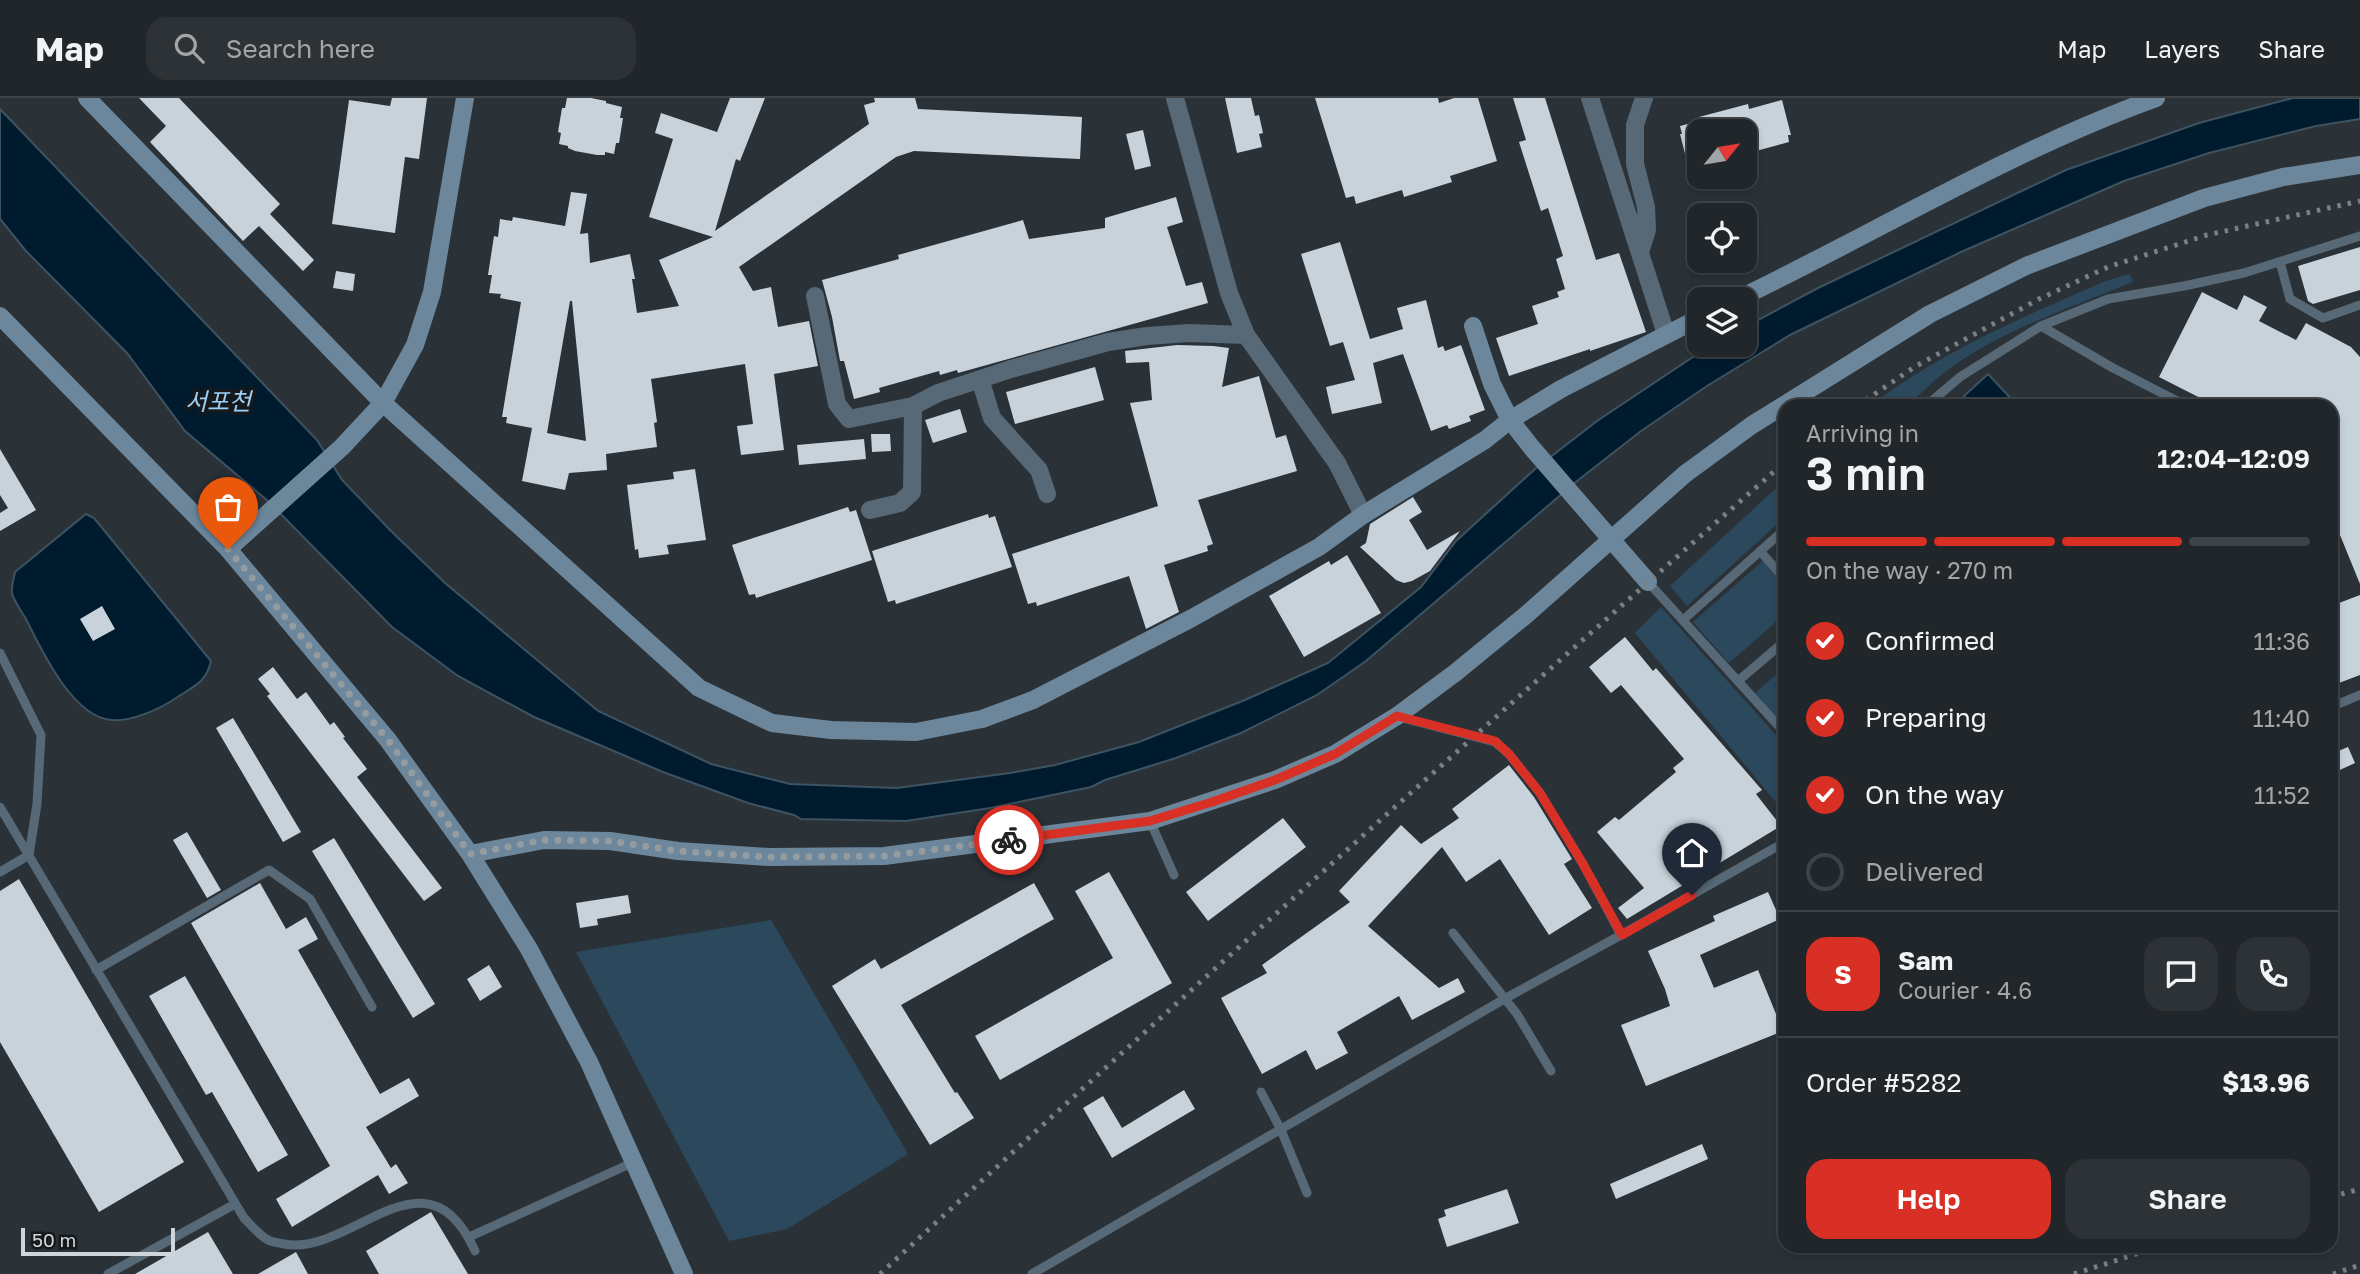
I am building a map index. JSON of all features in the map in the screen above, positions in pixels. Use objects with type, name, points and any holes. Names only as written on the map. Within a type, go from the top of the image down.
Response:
[{"type":"street","points":[[87,98],[383,403],[699,688],[772,723],[831,730],[916,732],[982,719],[1033,700],[1192,618],[1319,547],[1363,515],[1485,440],[1510,420],[1561,389],[1687,324]]},
{"type":"street","points":[[228,549],[342,447],[383,403],[415,345],[432,292],[465,98]]},
{"type":"street","points":[[1175,98],[1229,293],[1246,335],[1337,463],[1363,515]]},
{"type":"street","points":[[1590,98],[1666,334]]},
{"type":"street","points":[[1640,252],[1647,230],[1646,207],[1635,164],[1635,125],[1644,98]]},
{"type":"street","points":[[1757,290],[1823,258],[1975,176],[2120,111],[2156,98]]},
{"type":"street","points":[[1794,399],[1930,314],[2026,266],[2204,198],[2283,177],[2360,165]]},
{"type":"street","points":[[815,296],[836,404],[849,419],[913,406],[938,393],[980,379],[1108,342],[1189,333],[1246,335]]},
{"type":"street","points":[[0,316],[228,549],[388,740],[470,854],[535,960],[589,1062],[684,1274]]},
{"type":"street","points":[[1473,326],[1492,384],[1510,420],[1648,582]]},
{"type":"street","points":[[980,379],[992,418],[1039,470],[1047,494]]},
{"type":"street","points":[[870,510],[900,502],[912,492],[913,406]]},
{"type":"street","points":[[470,854],[544,840],[610,841],[678,851],[769,857],[884,856],[1150,821],[1275,780],[1335,754],[1397,716],[1526,615],[1685,474],[1778,409]]},
{"type":"lane","points":[[1934,399],[1960,377],[2041,326],[2108,299],[2244,273],[2360,236]]},
{"type":"lane","points":[[2280,261],[2290,299],[2323,318],[2360,305]]},
{"type":"lane","points":[[2041,326],[2113,368],[2174,399]]},
{"type":"lane","points":[[1683,620],[1778,535]]},
{"type":"lane","points":[[1760,551],[1778,571]]},
{"type":"lane","points":[[1648,582],[1778,725]]},
{"type":"lane","points":[[1738,681],[1778,647]]},
{"type":"lane","points":[[0,653],[41,734],[37,804],[29,855]]},
{"type":"lane","points":[[2338,703],[2360,695]]},
{"type":"lane","points":[[1397,716],[1495,741],[1509,754],[1540,793],[1622,935]]},
{"type":"lane","points":[[0,807],[244,1218],[269,1241],[294,1246],[312,1244],[406,1204],[433,1205],[455,1218],[469,1237],[475,1251]]},
{"type":"lane","points":[[1150,821],[1174,875]]},
{"type":"lane","points":[[1032,1274],[1506,998],[1778,846]]},
{"type":"lane","points":[[0,872],[29,855]]},
{"type":"lane","points":[[96,970],[269,870],[310,899],[372,1007]]},
{"type":"lane","points":[[1454,933],[1506,998],[1551,1071]]},
{"type":"lane","points":[[1261,1092],[1281,1130],[1307,1194]]},
{"type":"lane","points":[[469,1237],[634,1162]]},
{"type":"lane","points":[[107,1274],[235,1204]]},
{"type":"shaded area","points":[[2130,274],[2133,282],[2005,335],[1965,358],[1915,399],[1880,399],[1914,375],[1985,335],[2112,279]]},
{"type":"shaded area","points":[[1778,486],[1778,523],[1687,606],[1670,586]]},
{"type":"shaded area","points":[[1765,559],[1778,574],[1778,620],[1729,663],[1693,622]]},
{"type":"shaded area","points":[[1661,607],[1778,737],[1778,805],[1635,633]]},
{"type":"shaded area","points":[[1778,673],[1778,719],[1755,693]]},
{"type":"shaded area","points":[[771,920],[908,1154],[787,1229],[729,1241],[576,952]]},
{"type":"water","name":"서포천","points":[[2293,98],[2360,98],[2360,119],[2316,126],[2209,153],[2124,181],[1961,252],[1790,335],[1757,355],[1757,321],[1818,288],[2066,170],[2199,123]]},
{"type":"water","name":"서포천","points":[[0,109],[317,440],[342,480],[445,583],[598,711],[711,764],[790,784],[897,788],[1055,765],[1139,742],[1245,700],[1328,663],[1421,587],[1456,541],[1535,469],[1597,421],[1693,357],[1754,357],[1641,431],[1577,481],[1366,661],[1317,695],[1241,733],[1091,787],[990,808],[906,821],[801,819],[663,772],[534,717],[458,676],[392,627],[268,501],[185,431],[127,353],[26,251],[0,219]]},
{"type":"water","points":[[1988,374],[2011,399],[1967,399],[1964,396]]},
{"type":"water","points":[[86,514],[94,518],[211,661],[206,674],[194,687],[162,706],[127,719],[111,720],[97,716],[72,695],[50,665],[12,593],[15,572]]},
{"type":"building","points":[[139,98],[179,98],[280,204],[270,214],[314,260],[303,271],[259,226],[243,241],[150,142],[166,126]]},
{"type":"building","points":[[392,98],[427,98],[419,159],[405,157],[395,233],[332,224],[349,100],[390,106]]},
{"type":"building","points":[[567,98],[591,98],[622,107],[619,143],[616,143],[614,154],[605,152],[605,155],[597,155],[575,151],[559,144],[562,108],[565,108]]},
{"type":"building","points":[[730,98],[765,98],[740,161],[736,159],[715,231],[869,124],[864,105],[875,102],[874,98],[915,98],[918,109],[1082,117],[1080,159],[914,151],[896,157],[739,267],[753,291],[771,287],[778,327],[809,321],[818,366],[774,374],[784,450],[741,455],[737,426],[753,424],[745,364],[651,379],[657,422],[654,423],[657,447],[606,454],[607,470],[569,473],[565,490],[522,481],[532,428],[506,423],[507,417],[502,417],[521,302],[500,298],[501,294],[489,293],[492,275],[488,275],[494,236],[498,237],[500,219],[512,221],[513,217],[565,226],[571,192],[587,194],[580,234],[588,233],[590,263],[630,254],[637,313],[679,306],[659,260],[713,237],[649,217],[673,139],[655,133],[661,113],[717,132]],"holes":[[[572,301],[586,441],[547,433]]]},
{"type":"building","points":[[1225,98],[1251,98],[1255,116],[1259,115],[1263,133],[1259,134],[1262,147],[1237,153]]},
{"type":"building","points":[[1315,98],[1438,98],[1439,103],[1454,98],[1478,98],[1497,161],[1450,176],[1452,182],[1404,197],[1402,190],[1356,204],[1354,196],[1346,198]]},
{"type":"building","points":[[1513,98],[1545,98],[1596,260],[1619,253],[1646,332],[1509,376],[1496,338],[1538,324],[1532,306],[1559,297],[1557,292],[1565,289],[1556,259],[1563,256],[1548,208],[1541,211],[1519,142],[1526,140]]},
{"type":"building","points":[[1782,100],[1791,135],[1788,135],[1789,142],[1757,151],[1757,119],[1699,117],[1748,104],[1749,109]]},
{"type":"building","points":[[1687,124],[1687,162],[1680,134],[1680,126]]},
{"type":"building","points":[[1143,130],[1151,166],[1135,170],[1126,134]]},
{"type":"building","points":[[1176,197],[1183,222],[1167,227],[1186,286],[1202,282],[1208,303],[958,373],[957,370],[940,375],[939,371],[879,388],[880,392],[854,399],[844,361],[840,361],[822,280],[899,259],[898,255],[1023,220],[1029,239],[1105,228],[1105,218]]},
{"type":"building","points":[[1340,242],[1370,339],[1403,329],[1397,308],[1426,300],[1438,348],[1443,346],[1445,351],[1461,345],[1485,410],[1469,416],[1471,421],[1449,429],[1447,425],[1431,431],[1403,354],[1373,363],[1382,403],[1332,414],[1326,387],[1355,380],[1343,342],[1330,346],[1301,254]]},
{"type":"building","points":[[2360,247],[2360,290],[2313,304],[2308,301],[2298,266]]},
{"type":"building","points":[[336,271],[355,274],[353,291],[333,288]]},
{"type":"building","points":[[2202,292],[2237,310],[2244,295],[2267,307],[2259,321],[2296,340],[2306,323],[2351,347],[2360,357],[2360,584],[2338,530],[2338,399],[2202,399],[2159,377]]},
{"type":"building","points":[[1177,345],[1229,348],[1222,387],[1259,376],[1276,438],[1286,435],[1297,471],[1198,500],[1213,544],[1207,546],[1208,551],[1164,565],[1179,612],[1146,629],[1129,576],[1037,606],[1036,602],[1028,604],[1012,554],[1158,506],[1130,403],[1152,400],[1149,362],[1126,363],[1125,351]]},
{"type":"building","points":[[1095,367],[1104,400],[1015,424],[1006,392]]},
{"type":"building","points":[[960,409],[967,432],[933,443],[925,420]]},
{"type":"building","points":[[871,434],[890,434],[891,451],[872,452]]},
{"type":"building","points":[[864,439],[866,459],[799,465],[797,445]]},
{"type":"building","points":[[0,449],[36,510],[0,531],[0,513],[8,508],[0,495]]},
{"type":"building","points":[[695,469],[706,540],[667,545],[669,554],[639,558],[638,549],[635,550],[627,485],[674,479],[673,472]]},
{"type":"building","points":[[1413,497],[1422,512],[1409,520],[1427,550],[1460,531],[1430,571],[1404,583],[1396,580],[1360,547],[1366,543],[1370,524]]},
{"type":"building","points":[[848,507],[850,512],[856,510],[872,560],[756,598],[755,594],[749,595],[732,545]]},
{"type":"building","points":[[988,514],[989,518],[995,516],[1012,567],[896,604],[895,600],[888,602],[872,551]]},
{"type":"building","points":[[1347,555],[1381,613],[1304,657],[1269,596],[1329,561],[1331,565]]},
{"type":"building","points":[[2360,595],[2360,675],[2338,683],[2338,603]]},
{"type":"building","points":[[102,606],[115,629],[93,641],[80,619]]},
{"type":"building","points":[[1625,637],[1653,671],[1656,668],[1762,790],[1756,794],[1778,822],[1778,828],[1627,919],[1618,908],[1644,888],[1597,832],[1615,817],[1619,820],[1676,772],[1673,768],[1684,759],[1621,685],[1611,693],[1589,667]]},
{"type":"building","points":[[273,667],[297,699],[306,692],[330,725],[334,722],[367,769],[357,777],[442,888],[424,901],[267,696],[270,694],[258,679]]},
{"type":"building","points":[[233,718],[301,832],[283,842],[216,728]]},
{"type":"building","points":[[2348,747],[2355,763],[2338,771],[2338,751]]},
{"type":"building","points":[[1509,765],[1534,797],[1572,859],[1564,864],[1592,908],[1549,935],[1500,859],[1466,882],[1442,847],[1368,926],[1439,988],[1458,978],[1465,992],[1412,1020],[1399,996],[1337,1032],[1348,1053],[1316,1070],[1306,1050],[1262,1074],[1221,998],[1267,973],[1262,965],[1350,902],[1339,891],[1401,825],[1421,844],[1459,818],[1452,809]]},
{"type":"building","points":[[1283,818],[1306,847],[1208,921],[1186,892]]},
{"type":"building","points":[[187,832],[221,890],[207,898],[173,840]]},
{"type":"building","points":[[334,838],[435,1004],[413,1018],[312,851]]},
{"type":"building","points":[[1109,872],[1172,983],[1000,1080],[975,1036],[1113,958],[1075,891]]},
{"type":"building","points":[[19,879],[184,1162],[99,1212],[0,1042],[0,891]]},
{"type":"building","points":[[260,883],[286,929],[306,917],[318,939],[298,950],[380,1094],[409,1078],[419,1096],[366,1127],[391,1168],[396,1164],[408,1183],[389,1194],[378,1175],[292,1227],[276,1199],[330,1166],[191,923]]},
{"type":"building","points":[[1034,883],[1054,919],[901,1005],[955,1093],[957,1092],[974,1118],[930,1145],[832,986],[875,959],[881,969]]},
{"type":"building","points":[[1768,892],[1778,920],[1700,955],[1714,988],[1758,970],[1778,1019],[1778,1033],[1646,1086],[1621,1025],[1670,1006],[1648,951],[1715,921],[1713,916]]},
{"type":"building","points":[[628,895],[631,913],[597,919],[598,925],[580,928],[576,903]]},
{"type":"building","points":[[489,965],[502,987],[480,1001],[467,979]]},
{"type":"building","points":[[185,976],[288,1155],[258,1172],[212,1092],[206,1095],[149,996]]},
{"type":"building","points":[[1184,1090],[1195,1109],[1112,1158],[1083,1108],[1103,1096],[1122,1128]]},
{"type":"building","points":[[1702,1144],[1708,1159],[1616,1199],[1610,1184]]},
{"type":"building","points":[[1507,1189],[1519,1223],[1447,1247],[1438,1219],[1446,1216],[1444,1210]]},
{"type":"building","points":[[431,1212],[468,1274],[379,1274],[366,1251]]},
{"type":"building","points":[[208,1232],[233,1274],[135,1274]]},
{"type":"building","points":[[296,1252],[308,1274],[258,1274]]},
{"type":"railway","points":[[1867,399],[1916,366],[2039,299],[2108,267],[2207,235],[2360,201]]},
{"type":"railway","points":[[880,1274],[1330,865],[1778,468]]},
{"type":"railway","points":[[2338,1195],[2360,1189]]},
{"type":"railway","points":[[2074,1274],[2139,1253]]},
{"type":"railway","points":[[2333,1274],[2360,1265]]},
{"type":"way so far","points":[[228,549],[388,740],[470,854],[544,840],[610,841],[678,851],[769,857],[884,856],[1009,840]]},
{"type":"route","points":[[1009,840],[1124,826],[1212,802],[1275,780],[1335,754],[1397,716],[1495,741],[1509,754],[1540,793],[1622,935],[1692,895]]}]
